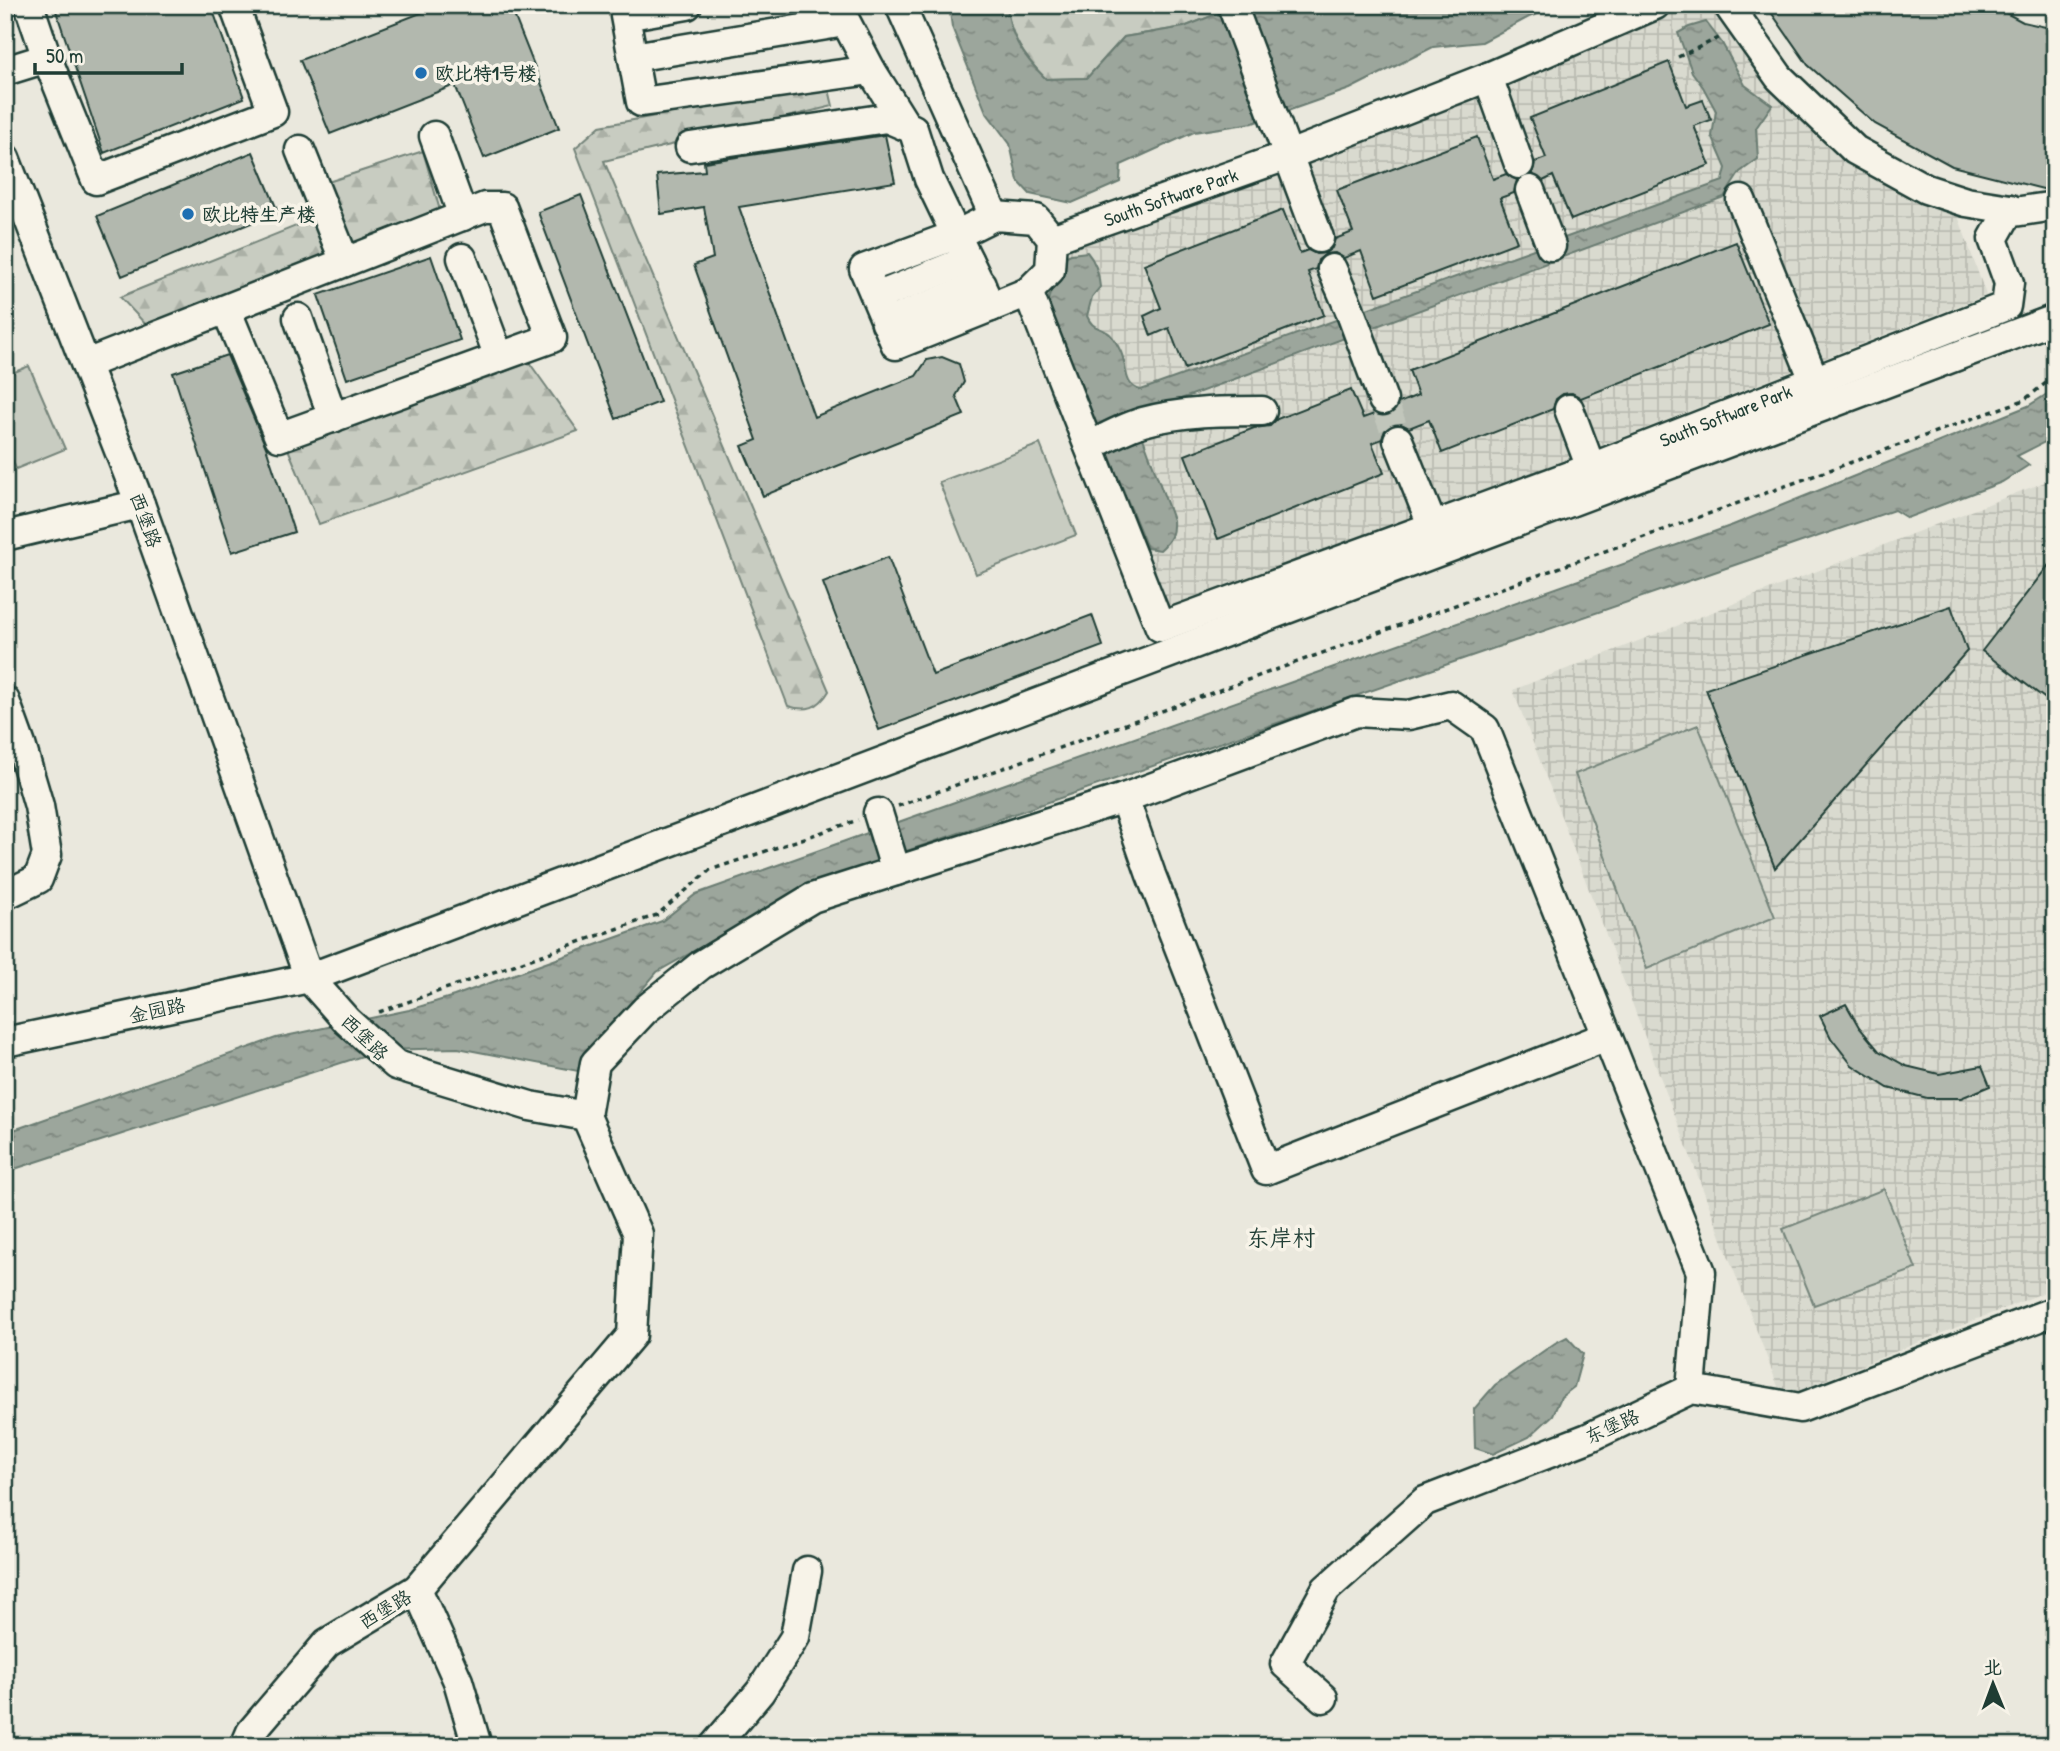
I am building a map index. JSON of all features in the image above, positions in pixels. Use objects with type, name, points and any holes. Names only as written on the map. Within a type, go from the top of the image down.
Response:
[{"type":"street","points":[[29,5],[47,58],[96,180],[273,112],[235,8],[242,5]]},
{"type":"street","points":[[687,5],[625,16],[640,102],[871,70]]},
{"type":"street","points":[[900,5],[994,216]]},
{"type":"street","points":[[1232,5],[1319,238]]},
{"type":"street","name":"South Software Park","points":[[1052,239],[1289,155],[1488,76],[1654,5]]},
{"type":"street","points":[[1728,5],[1779,77],[1856,150],[1926,189],[1966,202],[2010,209],[2014,212],[2055,206]]},
{"type":"street","points":[[633,57],[841,14],[871,70],[906,126]]},
{"type":"street","points":[[5,71],[47,58]]},
{"type":"street","points":[[1488,76],[1519,164]]},
{"type":"street","points":[[690,147],[887,118],[906,126],[913,130],[929,179],[986,295]]},
{"type":"street","points":[[434,135],[463,216]]},
{"type":"street","points":[[300,150],[345,262]]},
{"type":"street","name":"西堡路","points":[[5,158],[140,503],[309,978],[347,1021],[391,1063],[530,1106],[586,1116],[638,1234],[632,1335],[417,1589],[327,1643],[251,1732],[245,1746]]},
{"type":"street","points":[[1530,190],[1551,246]]},
{"type":"street","points":[[1741,200],[1814,380]]},
{"type":"street","points":[[1966,202],[1999,285],[1993,311]]},
{"type":"street","points":[[86,364],[485,207],[502,207],[552,338],[279,438],[226,309]]},
{"type":"street","points":[[1993,311],[2006,306],[2009,283],[1993,239],[2010,209]]},
{"type":"street","points":[[994,216],[1036,219],[1052,239],[1050,270],[1028,292],[986,295],[886,323],[864,269],[962,248],[994,216]]},
{"type":"street","points":[[462,258],[499,357]]},
{"type":"street","points":[[1332,270],[1383,400]]},
{"type":"street","points":[[1028,292],[1093,444],[1141,422],[1205,412],[1262,411]]},
{"type":"street","name":"South Software Park","points":[[1093,444],[1160,627],[1591,468],[1993,311]]},
{"type":"street","points":[[298,318],[333,418]]},
{"type":"street","name":"金园路","points":[[5,1042],[309,978],[2055,319]]},
{"type":"street","points":[[1569,409],[1591,468]]},
{"type":"street","points":[[1398,440],[1432,525]]},
{"type":"street","points":[[5,536],[140,503]]},
{"type":"street","points":[[5,701],[22,745],[39,807],[47,855],[38,879],[5,895]]},
{"type":"street","points":[[586,1116],[594,1063],[645,1010],[701,965],[812,898],[1125,798],[1356,712],[1409,715],[1451,705],[1485,729],[1701,1272],[1692,1390],[1800,1408],[2055,1311]]},
{"type":"street","points":[[1125,798],[1156,888],[1266,1170],[1607,1035]]},
{"type":"street","points":[[878,813],[896,871]]},
{"type":"street","name":"东堡路","points":[[1323,1698],[1284,1664],[1326,1589],[1425,1501],[1588,1438],[1692,1390]]},
{"type":"street","points":[[714,1746],[760,1692],[795,1637],[807,1571]]},
{"type":"street","points":[[417,1589],[458,1681],[477,1746]]},
{"type":"path","points":[[1678,57],[1721,37]]},
{"type":"path","points":[[379,1012],[657,915],[710,870],[878,813],[2024,400],[2055,376]]},
{"type":"shaded area","points":[[1685,5],[1714,5],[1828,138],[1957,213],[1986,295],[1169,615],[1044,302],[1065,242]]},
{"type":"shaded area","points":[[2055,478],[2055,1288],[1782,1397],[1513,690]]},
{"type":"green space","points":[[1007,5],[1239,5],[1184,27],[1124,37],[1087,78],[1046,79],[1019,46],[1011,27]]},
{"type":"green space","points":[[828,85],[833,106],[604,161],[829,691],[817,705],[801,709],[788,706],[575,148],[600,126]]},
{"type":"green space","points":[[423,151],[441,214],[149,328],[120,297],[336,210],[328,182]]},
{"type":"green space","points":[[521,351],[578,431],[319,524],[286,444]]},
{"type":"green space","points":[[29,366],[65,449],[16,469],[5,443],[5,376]]},
{"type":"green space","points":[[1040,444],[1076,535],[976,574],[939,482]]},
{"type":"green space","points":[[1698,725],[1775,917],[1647,969],[1575,774]]},
{"type":"green space","points":[[1884,1189],[1916,1269],[1814,1305],[1783,1229]]},
{"type":"water","points":[[949,5],[1007,5],[1014,37],[1031,63],[1046,79],[1087,78],[1124,37],[1184,27],[1239,5],[1563,5],[1529,17],[1482,42],[1433,47],[1350,89],[1253,123],[1194,132],[1121,165],[1120,182],[1072,203],[1030,194],[1018,181],[1010,144],[986,112],[952,27]]},
{"type":"water","points":[[1706,22],[1722,43],[1745,85],[1772,105],[1756,128],[1758,159],[1740,172],[1724,197],[1135,416],[1173,520],[1172,533],[1164,546],[1160,550],[1147,548],[1047,303],[1062,258],[1087,252],[1093,260],[1100,287],[1092,297],[1087,316],[1093,325],[1113,337],[1128,379],[1135,388],[1141,390],[1723,181],[1726,168],[1712,136],[1716,111],[1692,72],[1678,33]]},
{"type":"water","points":[[2055,389],[2055,437],[2017,456],[2029,465],[2002,482],[1907,518],[1894,510],[817,882],[657,972],[604,1034],[583,1072],[458,1048],[381,1050],[5,1172],[5,1133],[276,1038],[409,1010],[454,996],[662,921],[696,894],[1733,525],[2028,406]]},
{"type":"water","points":[[1567,1337],[1583,1354],[1574,1387],[1561,1397],[1553,1415],[1529,1437],[1493,1454],[1475,1448],[1474,1409],[1495,1385]]},
{"type":"building","points":[[54,5],[211,5],[244,98],[104,153]]},
{"type":"building","name":"欧比特1号楼","points":[[441,5],[510,5],[559,128],[484,158],[455,85],[330,134],[300,60]]},
{"type":"building","points":[[1766,5],[1991,5],[2023,22],[2055,29],[2055,190],[1952,166],[1875,124],[1808,65]]},
{"type":"building","points":[[1669,62],[1686,106],[1703,100],[1711,120],[1694,126],[1710,165],[1571,220],[1553,176],[1543,181],[1532,174],[1535,162],[1546,158],[1530,118]]},
{"type":"building","points":[[885,135],[895,182],[739,207],[814,417],[916,376],[927,360],[942,357],[959,364],[964,382],[956,396],[964,415],[763,496],[742,446],[757,440],[694,265],[713,258],[704,207],[661,214],[657,175],[705,171],[704,162]]},
{"type":"building","points":[[1477,137],[1493,179],[1506,174],[1517,180],[1514,193],[1500,198],[1517,242],[1377,295],[1361,251],[1344,258],[1335,253],[1326,254],[1318,260],[1316,269],[1308,272],[1324,315],[1185,369],[1169,328],[1151,336],[1144,316],[1161,308],[1144,264],[1283,210],[1300,253],[1308,250],[1316,254],[1325,253],[1332,248],[1335,239],[1353,232],[1337,190]]},
{"type":"building","name":"欧比特生产楼","points":[[253,152],[278,212],[122,276],[97,216]]},
{"type":"building","points":[[581,195],[660,402],[616,419],[538,212]]},
{"type":"building","points":[[1736,242],[1769,324],[1581,398],[1572,393],[1563,394],[1556,399],[1553,409],[1442,453],[1429,420],[1409,428],[1392,424],[1385,430],[1382,439],[1372,443],[1384,473],[1218,539],[1185,455],[1254,428],[1270,426],[1277,419],[1351,390],[1363,418],[1374,414],[1389,415],[1396,410],[1399,403],[1418,395],[1409,370]]},
{"type":"building","points":[[431,256],[460,340],[347,379],[318,295]]},
{"type":"building","points":[[227,355],[266,447],[294,532],[232,552],[173,373]]},
{"type":"building","points":[[888,557],[933,675],[1092,615],[1103,646],[879,730],[823,583]]},
{"type":"building","points":[[2055,557],[2055,706],[1982,651]]},
{"type":"building","points":[[1951,606],[1967,651],[1775,868],[1706,689]]},
{"type":"building","points":[[1846,1004],[1859,1027],[1879,1051],[1906,1066],[1939,1074],[1982,1066],[1990,1086],[1961,1098],[1927,1098],[1888,1088],[1852,1065],[1831,1038],[1820,1016]]},
{"type":"tunnel","points":[[1383,400],[1398,440]]},
{"type":"place","name":"欧比特1号楼","points":[[421,73]]},
{"type":"place","name":"欧比特生产楼","points":[[188,214]]},
{"type":"district","name":"东岸村","points":[[1281,1238]]}]
